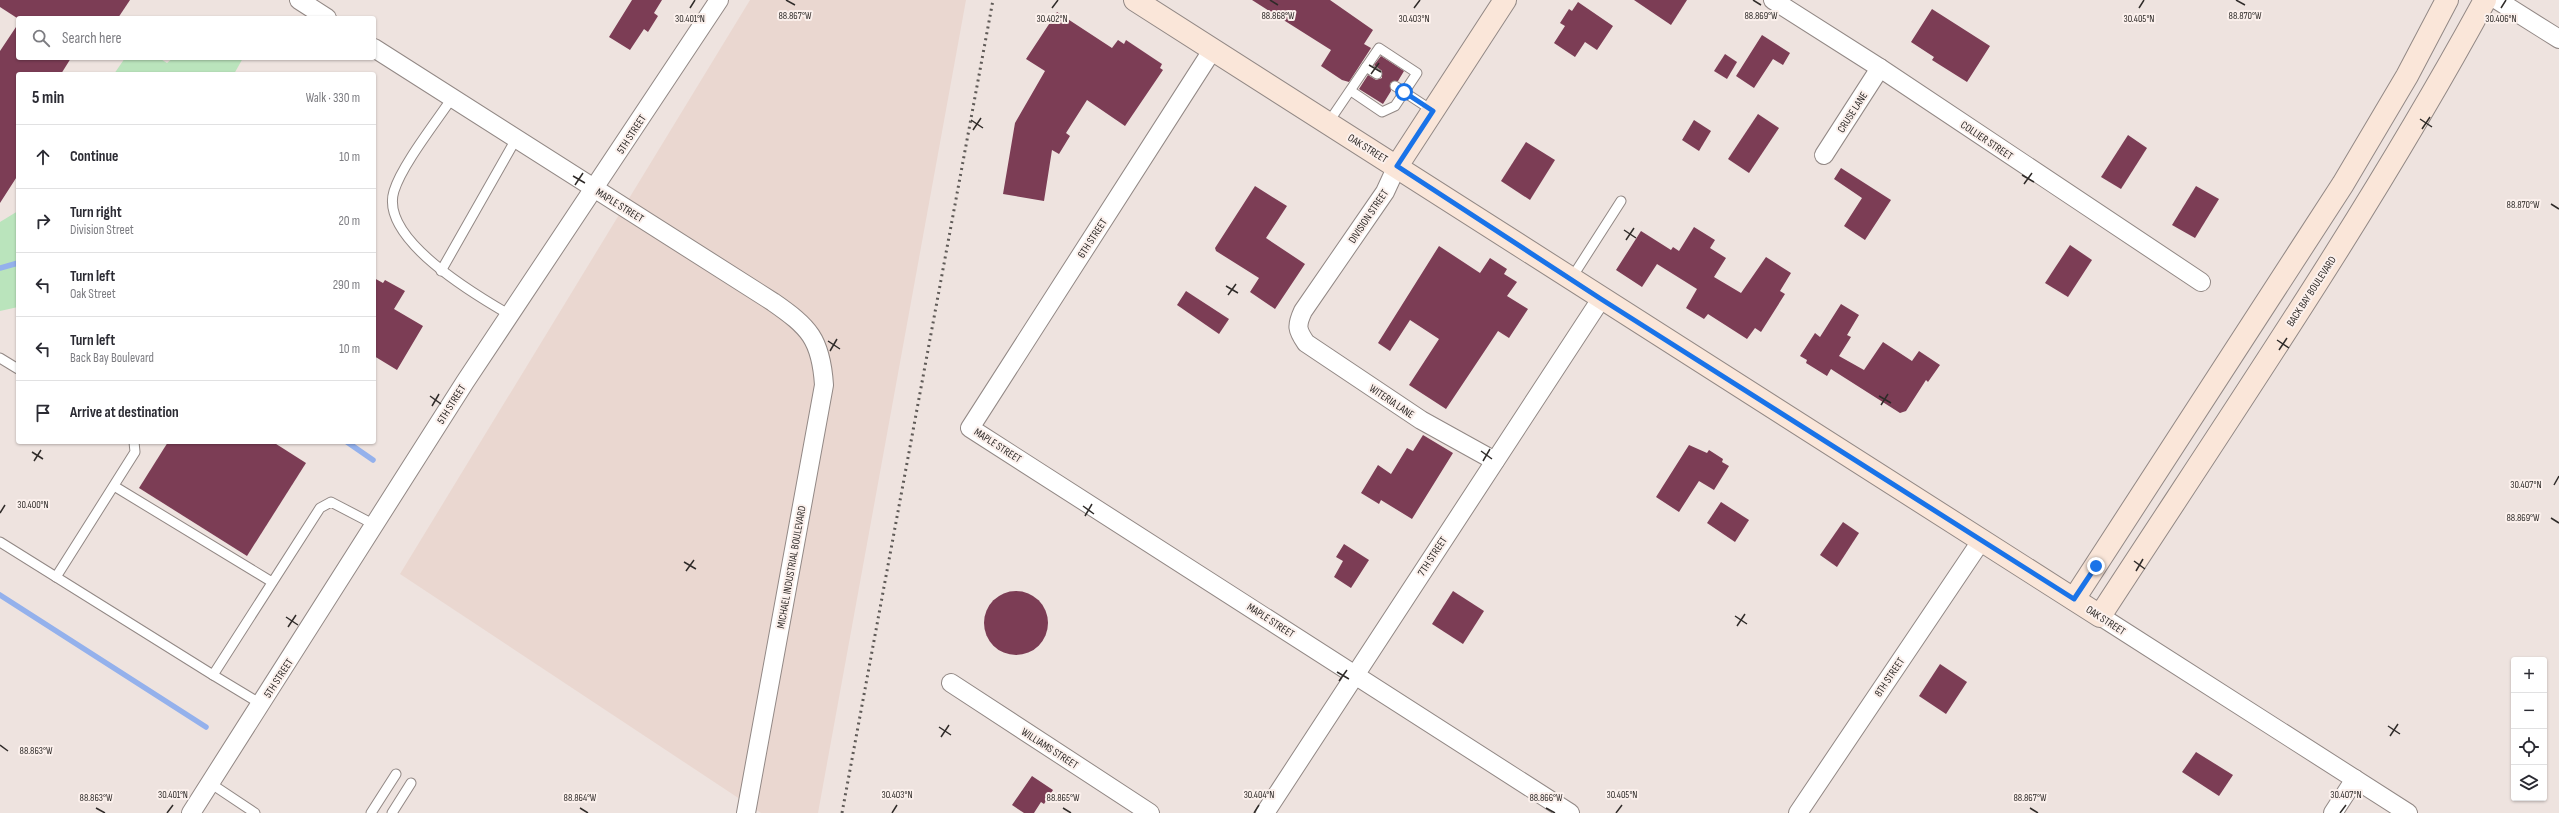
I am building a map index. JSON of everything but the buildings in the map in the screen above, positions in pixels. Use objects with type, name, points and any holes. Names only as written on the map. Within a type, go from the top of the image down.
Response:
[{"type":"main road","name":"OAK STREET","points":[[1136,0],[1397,166],[1601,299],[2100,616]]},
{"type":"main road","name":"DIVISION STREET","points":[[1397,166],[1505,0]]},
{"type":"main road","points":[[2074,599],[2343,184],[2407,76],[2447,0]]},
{"type":"main road","name":"BACK BAY BOULEVARD","points":[[2100,616],[2374,193],[2436,89],[2485,0]]},
{"type":"street","points":[[299,0],[324,16]]},
{"type":"street","name":"5TH STREET","points":[[191,813],[510,315],[719,0]]},
{"type":"street","name":"COLLIER STREET","points":[[1772,0],[1880,68],[2201,282]]},
{"type":"street","points":[[2497,0],[2559,39]]},
{"type":"street","name":"MAPLE STREET","points":[[376,49],[773,302],[804,326]]},
{"type":"street","name":"6TH STREET","points":[[970,428],[1213,49]]},
{"type":"street","name":"CRUSE LANE","points":[[1824,155],[1880,68]]},
{"type":"street","name":"DIVISION STREET","points":[[1297,331],[1297,323],[1303,312],[1385,192],[1397,166]]},
{"type":"street","name":"7TH STREET","points":[[1264,813],[1601,299]]},
{"type":"street","name":"MICHAEL INDUSTRIAL BOULEVARD","points":[[746,813],[824,385],[820,350],[804,326]]},
{"type":"street","name":"WITERIA LANE","points":[[1297,331],[1306,343],[1420,420],[1494,461]]},
{"type":"street","name":"MAPLE STREET","points":[[970,428],[1570,813]]},
{"type":"street","name":"8TH STREET","points":[[1798,813],[1981,541]]},
{"type":"street","name":"OAK STREET","points":[[2100,616],[2408,813]]},
{"type":"street","name":"WILLIAMS STREET","points":[[951,683],[1150,813]]},
{"type":"street","points":[[2333,813],[2355,779]]},
{"type":"lane","points":[[1328,123],[1351,91],[1378,48],[1417,73],[1395,106],[1382,112],[1351,91]]},
{"type":"lane","points":[[1366,67],[1377,74]]},
{"type":"lane","points":[[1395,86],[1433,111]]},
{"type":"lane","points":[[452,98],[402,173],[393,192],[394,211],[408,236],[432,263],[470,291],[510,315]]},
{"type":"lane","points":[[442,271],[516,139]]},
{"type":"lane","points":[[1570,279],[1621,202]]},
{"type":"lane","points":[[0,358],[16,368]]},
{"type":"lane","points":[[56,577],[135,452],[134,444]]},
{"type":"lane","points":[[114,486],[272,582]]},
{"type":"lane","points":[[213,675],[320,508],[331,502],[375,525]]},
{"type":"lane","points":[[0,542],[261,704]]},
{"type":"lane","points":[[371,813],[396,774]]},
{"type":"lane","points":[[210,783],[255,813]]},
{"type":"lane","points":[[392,813],[411,783]]},
{"type":"shaded area","points":[[750,0],[966,0],[818,813],[761,813],[400,574]]},
{"type":"green space","points":[[124,60],[162,60],[167,63],[171,60],[242,60],[235,72],[115,72]]},
{"type":"green space","points":[[16,212],[16,307],[0,311],[0,222]]},
{"type":"waterway","points":[[0,268],[16,264]]},
{"type":"waterway","points":[[350,444],[373,460]]},
{"type":"waterway","points":[[0,595],[206,727]]},
{"type":"railway","points":[[842,813],[993,0]]},
{"type":"route","points":[[1404,92],[1433,111],[1397,166],[1601,299],[2074,599],[2096,566]]}]
